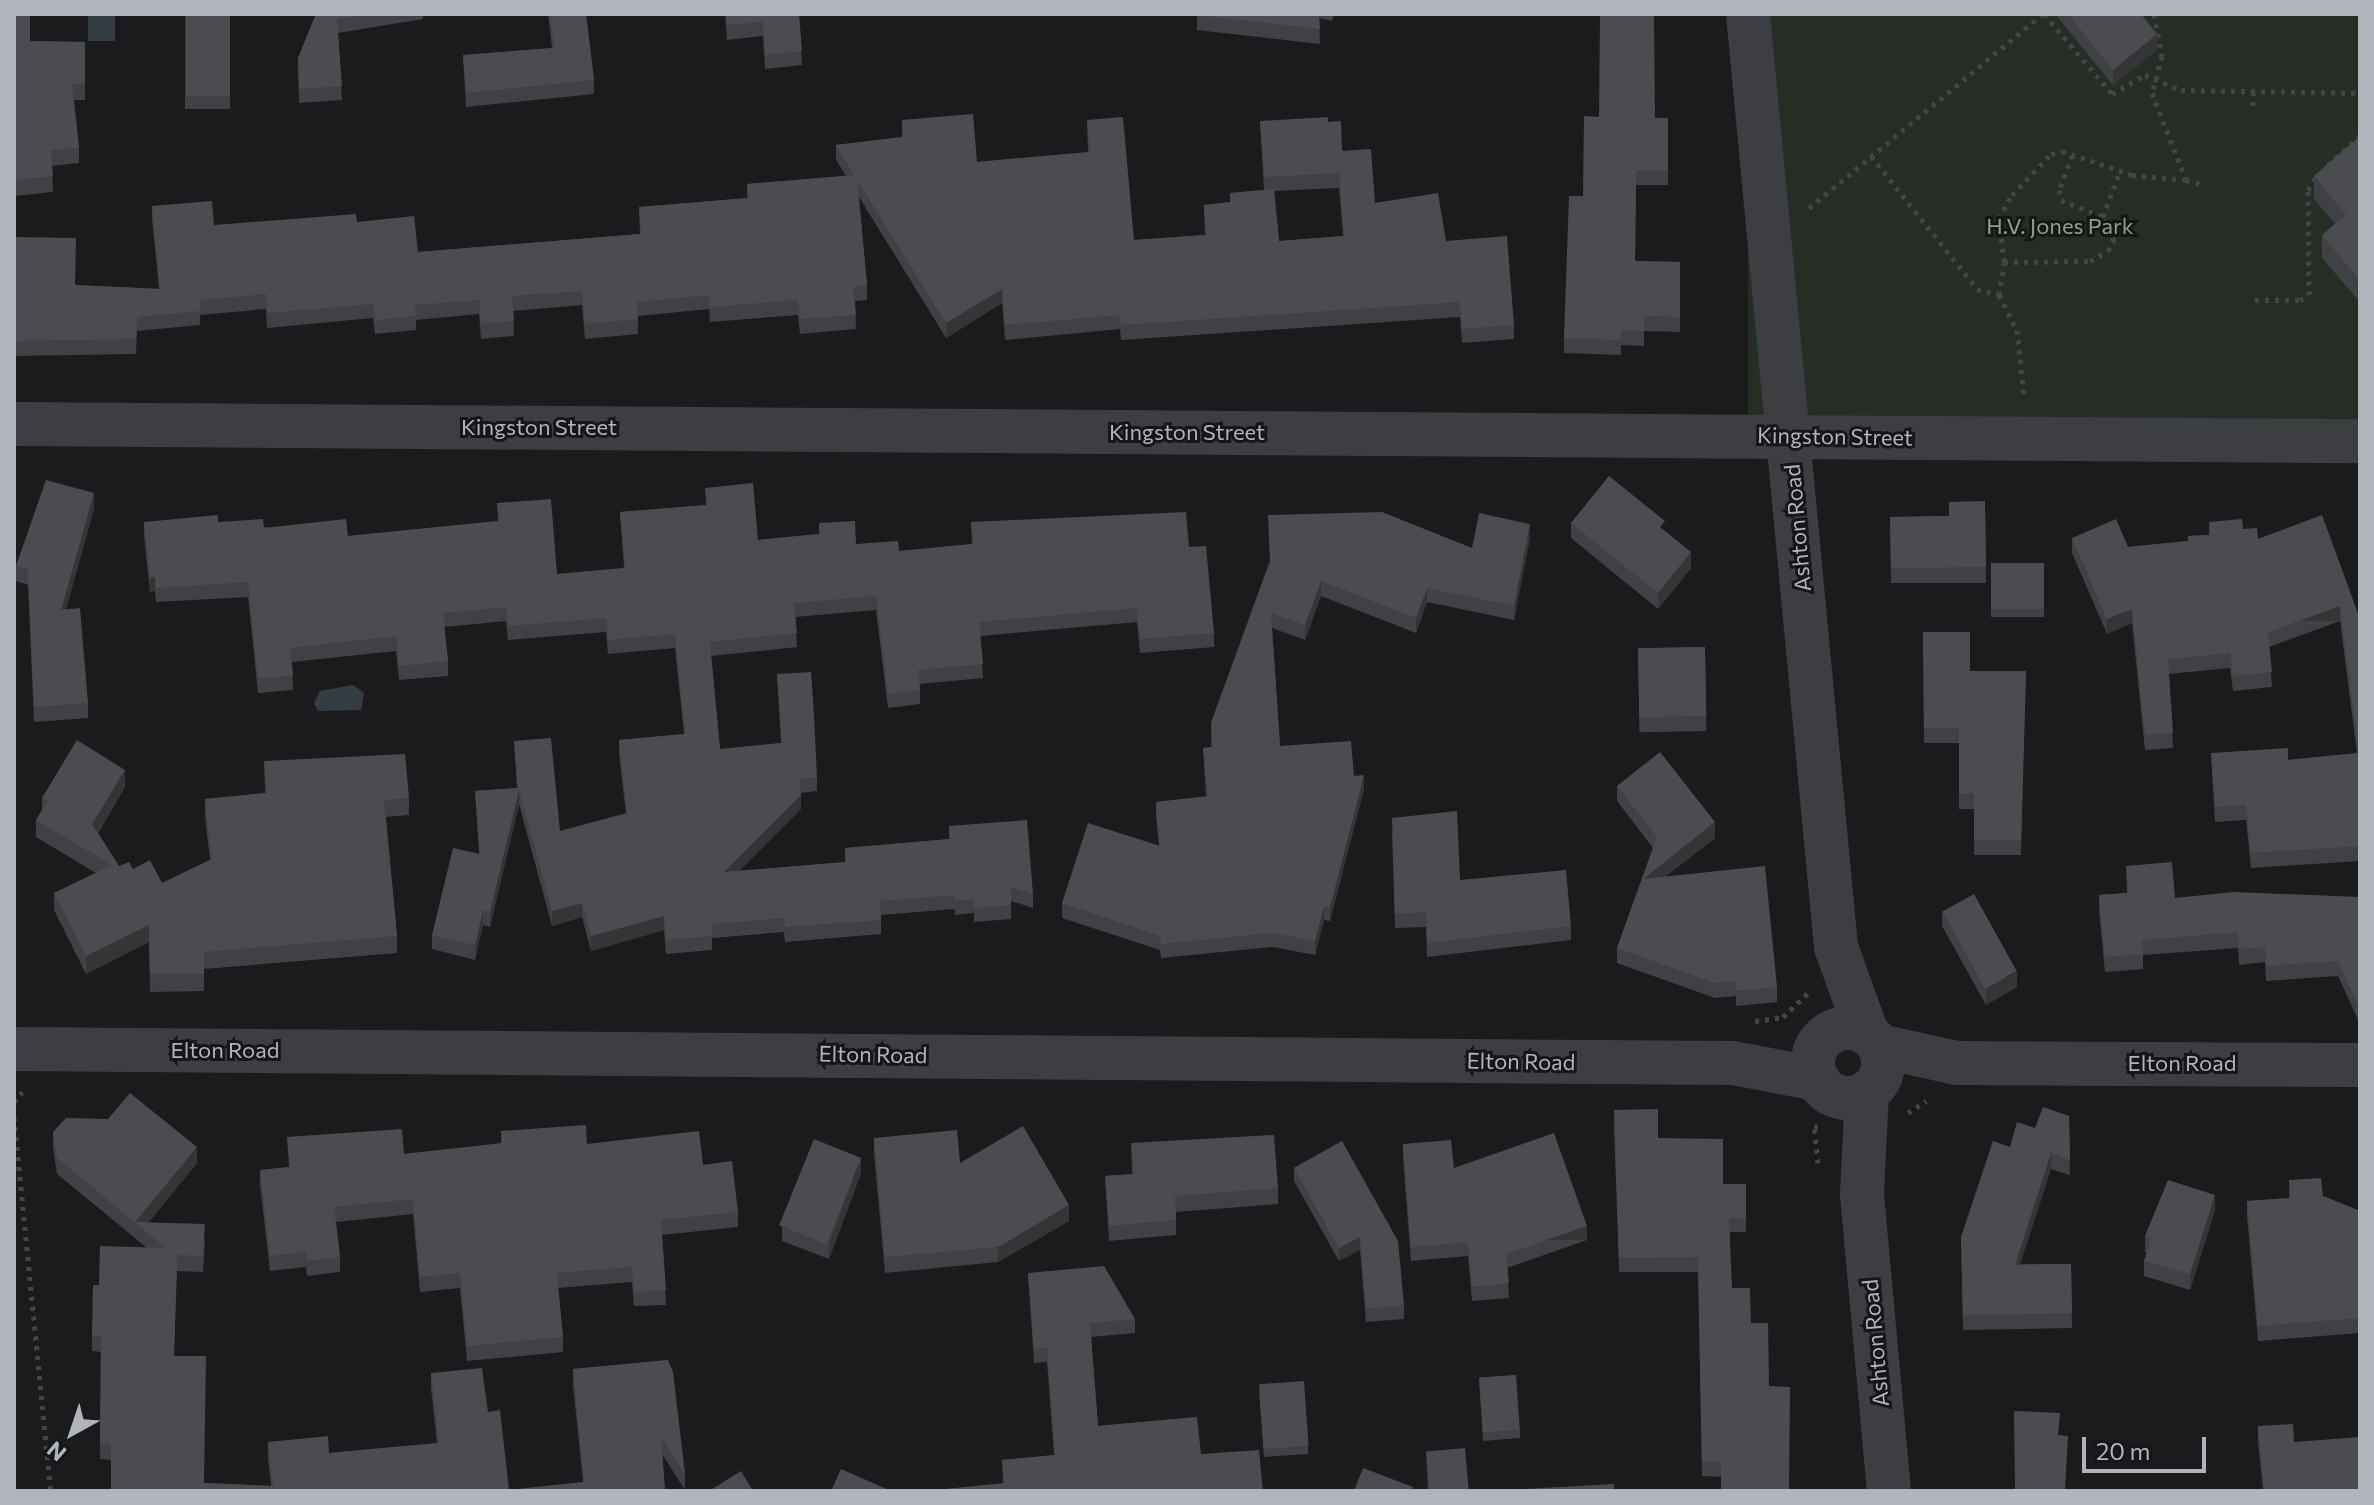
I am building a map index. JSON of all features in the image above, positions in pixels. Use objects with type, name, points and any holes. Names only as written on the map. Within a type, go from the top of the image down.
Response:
[{"type":"street","name":"Ashton Road","points":[[1748,14],[1836,947],[1853,1071],[1889,1491]]},
{"type":"street","name":"Kingston Street","points":[[14,424],[2360,441]]},
{"type":"street","name":"Elton Road","points":[[14,1049],[1733,1063],[1945,1080],[2360,1065]]},
{"type":"path","points":[[1808,209],[2043,14],[2112,94],[2140,76],[2155,78],[2181,90],[2360,93]]},
{"type":"path","points":[[2154,14],[2162,56],[2152,93],[2186,180]]},
{"type":"path","points":[[2253,92],[2253,106]]},
{"type":"path","points":[[2255,300],[2300,300],[2309,295],[2310,184],[2360,136]]},
{"type":"path","points":[[2024,398],[2017,330],[1999,295],[2004,262],[1998,233],[2003,208],[2044,159],[2055,152],[2120,171],[2204,185]]},
{"type":"path","points":[[2004,262],[2099,257],[2114,241],[2103,217],[2061,200],[2059,190],[2072,155]]},
{"type":"path","points":[[1871,156],[1977,289],[1999,295]]},
{"type":"path","points":[[2103,217],[2120,171]]},
{"type":"path","points":[[1807,194],[1810,224]]},
{"type":"path","points":[[2008,398],[2039,398]]},
{"type":"path","points":[[1745,1021],[1777,1020],[1801,1001],[1802,994],[1817,993]]},
{"type":"path","points":[[1853,1071],[1945,1080]]},
{"type":"path","points":[[14,1117],[51,1491]]},
{"type":"green space","name":"H.V. Jones Park","points":[[1748,14],[2360,14],[2360,437],[1748,437]]},
{"type":"shaded area","points":[[88,14],[115,14],[115,41],[88,41]]},
{"type":"shaded area","points":[[353,685],[364,693],[361,710],[318,711],[314,703],[320,691]]},
{"type":"building","points":[[14,14],[30,14],[30,41],[85,42],[85,84],[72,84],[79,148],[51,150],[53,176],[14,180]]},
{"type":"building","points":[[186,14],[230,14],[230,96],[186,96]]},
{"type":"building","points":[[316,14],[368,14],[337,19],[342,86],[299,89],[298,58]]},
{"type":"building","points":[[550,14],[586,14],[594,80],[466,93],[463,55],[554,48]]},
{"type":"building","points":[[726,14],[799,14],[802,51],[765,55],[763,22],[727,25]]},
{"type":"building","points":[[1319,14],[1320,29],[1197,15]]},
{"type":"building","points":[[1600,14],[1654,14],[1655,118],[1668,118],[1668,170],[1636,170],[1635,261],[1680,262],[1680,317],[1644,316],[1644,331],[1621,330],[1621,340],[1564,338],[1569,196],[1583,196],[1584,116],[1599,117]]},
{"type":"building","points":[[2068,14],[2141,14],[2157,34],[2113,70]]},
{"type":"building","points":[[973,114],[977,162],[1090,152],[1087,120],[1123,117],[1134,240],[1206,235],[1204,205],[1231,202],[1230,193],[1274,189],[1279,241],[1344,236],[1339,173],[1264,177],[1260,121],[1328,117],[1328,122],[1341,121],[1342,151],[1371,149],[1375,203],[1438,193],[1446,241],[1507,236],[1514,325],[1462,329],[1460,302],[1121,325],[1120,315],[1005,325],[1002,289],[946,323],[857,180],[867,285],[853,287],[856,315],[800,319],[798,300],[710,307],[709,295],[637,302],[638,319],[585,324],[582,291],[512,296],[514,321],[481,324],[479,300],[415,305],[416,316],[375,320],[373,304],[267,313],[266,294],[200,300],[200,311],[137,317],[136,339],[14,341],[14,237],[76,238],[75,285],[160,289],[152,206],[212,201],[214,225],[356,214],[357,222],[414,216],[418,252],[641,234],[639,207],[749,198],[747,184],[854,175],[836,145],[903,137],[902,120]]},
{"type":"building","points":[[2360,136],[2360,280],[2322,235],[2346,215],[2314,176]]},
{"type":"building","points":[[1609,476],[1665,521],[1660,527],[1691,552],[1658,593],[1571,523]]},
{"type":"building","points":[[46,480],[94,493],[61,610],[80,608],[88,703],[34,707],[28,569],[16,566]]},
{"type":"building","points":[[753,483],[758,540],[820,534],[819,523],[855,521],[856,544],[898,541],[899,551],[973,544],[971,522],[1186,512],[1189,547],[1206,546],[1214,633],[1140,639],[1137,608],[979,622],[983,664],[918,670],[920,690],[888,694],[876,596],[794,603],[797,633],[710,642],[720,749],[782,743],[777,674],[811,672],[814,715],[817,777],[800,779],[801,795],[724,872],[846,862],[845,848],[950,839],[949,826],[1027,820],[1033,894],[1011,887],[1011,905],[974,908],[974,899],[955,901],[955,895],[880,901],[881,920],[785,927],[784,918],[711,924],[712,936],[666,940],[664,916],[591,936],[582,903],[552,911],[519,790],[490,912],[483,910],[475,945],[432,935],[453,848],[480,854],[475,791],[518,788],[514,741],[551,738],[560,831],[627,813],[619,740],[685,734],[675,634],[608,640],[606,618],[508,626],[506,607],[443,613],[448,661],[399,666],[396,636],[290,648],[293,675],[258,679],[248,582],[156,588],[155,577],[150,578],[144,522],[218,515],[218,522],[263,519],[264,528],[346,519],[348,536],[499,521],[497,503],[551,499],[557,574],[625,568],[620,512],[707,505],[705,488]]},
{"type":"building","points":[[1985,501],[1986,567],[1891,568],[1890,517],[1949,516],[1949,502]]},
{"type":"building","points":[[1382,512],[1472,548],[1479,513],[1530,524],[1514,606],[1427,588],[1416,618],[1321,581],[1305,625],[1271,613],[1280,746],[1351,741],[1354,776],[1364,775],[1330,907],[1324,906],[1315,941],[1273,933],[1161,944],[1160,936],[1062,903],[1088,823],[1160,846],[1156,802],[1208,796],[1203,748],[1213,747],[1211,723],[1270,562],[1268,515]]},
{"type":"building","points":[[2322,515],[2360,619],[2360,846],[2251,853],[2246,805],[2215,807],[2211,753],[2288,748],[2288,760],[2359,753],[2340,606],[2268,632],[2272,672],[2233,676],[2230,653],[2168,659],[2173,733],[2145,735],[2132,609],[2107,619],[2072,538],[2116,519],[2128,547],[2188,541],[2188,536],[2210,535],[2209,522],[2242,519],[2243,529],[2257,528],[2258,539]]},
{"type":"building","points":[[1991,563],[2044,563],[2044,609],[1991,609]]},
{"type":"building","points":[[1923,632],[1970,632],[1970,671],[2026,671],[2021,840],[1974,840],[1974,793],[1959,794],[1959,728],[1924,728]]},
{"type":"building","points":[[1705,647],[1706,716],[1639,717],[1638,648]]},
{"type":"building","points":[[77,740],[125,770],[92,824],[119,866],[129,862],[133,869],[150,860],[162,883],[212,859],[205,799],[267,793],[264,761],[405,754],[409,798],[384,800],[397,936],[204,952],[204,974],[150,974],[149,925],[86,956],[54,893],[112,865],[36,820],[48,801],[42,798]]},
{"type":"building","points":[[1660,752],[1715,822],[1643,879],[1765,866],[1777,987],[1736,991],[1736,981],[1715,983],[1617,948],[1657,837],[1617,786]]},
{"type":"building","points":[[1457,811],[1460,880],[1566,870],[1571,926],[1427,943],[1426,912],[1395,914],[1392,818]]},
{"type":"building","points":[[2172,862],[2175,898],[2234,892],[2360,897],[2360,1009],[2338,961],[2266,966],[2265,947],[2239,949],[2238,932],[2142,940],[2143,954],[2105,957],[2099,895],[2128,893],[2126,866]]},
{"type":"building","points":[[1974,894],[2017,971],[1985,988],[1943,911]]},
{"type":"building","points":[[130,1093],[197,1147],[135,1222],[205,1224],[203,1256],[177,1255],[174,1356],[206,1356],[204,1483],[273,1486],[268,1442],[328,1436],[329,1453],[439,1443],[431,1373],[482,1368],[488,1412],[500,1410],[509,1490],[584,1482],[573,1369],[668,1360],[673,1372],[685,1474],[661,1436],[665,1491],[111,1491],[111,1444],[100,1443],[101,1336],[92,1335],[93,1285],[99,1285],[100,1246],[166,1248],[57,1158],[53,1132],[66,1118],[108,1119]]},
{"type":"building","points":[[2043,1107],[2069,1116],[2070,1160],[2051,1153],[2015,1265],[2071,1264],[2072,1313],[1963,1315],[1961,1237],[1993,1141],[2010,1147],[2017,1122],[2035,1128]]},
{"type":"building","points":[[1658,1109],[1658,1138],[1723,1139],[1723,1184],[1746,1184],[1746,1218],[1729,1218],[1732,1288],[1750,1288],[1751,1323],[1768,1323],[1769,1386],[1790,1387],[1789,1491],[1721,1491],[1721,1462],[1702,1462],[1698,1257],[1619,1258],[1614,1110]]},
{"type":"building","points":[[586,1125],[587,1144],[699,1131],[703,1165],[732,1161],[738,1212],[661,1220],[666,1290],[634,1292],[632,1267],[557,1273],[563,1337],[467,1346],[460,1273],[420,1277],[413,1199],[334,1207],[340,1257],[307,1261],[306,1252],[270,1256],[260,1170],[290,1167],[287,1137],[402,1129],[404,1154],[502,1143],[501,1131]]},
{"type":"building","points":[[1023,1126],[1069,1205],[998,1247],[885,1257],[874,1138],[957,1130],[960,1163]]},
{"type":"building","points":[[1554,1133],[1587,1226],[1506,1254],[1509,1283],[1472,1287],[1468,1242],[1411,1247],[1403,1144],[1451,1140],[1454,1168]]},
{"type":"building","points":[[1274,1135],[1278,1188],[1175,1196],[1176,1220],[1109,1226],[1105,1176],[1134,1174],[1131,1143]]},
{"type":"building","points":[[814,1139],[861,1158],[826,1244],[779,1225]]},
{"type":"building","points":[[1342,1141],[1398,1241],[1404,1305],[1366,1309],[1360,1237],[1339,1248],[1294,1168]]},
{"type":"building","points":[[2321,1178],[2323,1196],[2360,1211],[2360,1318],[2258,1326],[2247,1201],[2291,1198],[2289,1180]]},
{"type":"building","points":[[2168,1180],[2215,1195],[2190,1274],[2144,1261],[2151,1238],[2145,1236]]},
{"type":"building","points":[[1104,1266],[1135,1319],[1090,1323],[1098,1426],[1197,1417],[1201,1454],[1259,1450],[1263,1491],[926,1491],[1004,1483],[1002,1460],[1055,1455],[1047,1348],[1034,1349],[1028,1273]]},
{"type":"building","points":[[1516,1375],[1520,1430],[1483,1432],[1479,1378]]},
{"type":"building","points":[[1304,1381],[1309,1446],[1264,1449],[1259,1384]]},
{"type":"building","points":[[2014,1411],[2060,1413],[2058,1435],[2068,1436],[2065,1491],[2015,1491]]},
{"type":"building","points":[[2293,1424],[2294,1442],[2360,1437],[2360,1491],[2264,1491],[2258,1426]]},
{"type":"building","points":[[1465,1448],[1469,1491],[1430,1491],[1426,1451]]},
{"type":"building","points":[[1363,1468],[1413,1487],[1412,1491],[1354,1491]]},
{"type":"building","points":[[841,1469],[891,1491],[831,1491]]},
{"type":"building","points":[[741,1471],[753,1491],[709,1491]]},
{"type":"building","points":[[1614,1484],[1614,1491],[1490,1491]]}]
